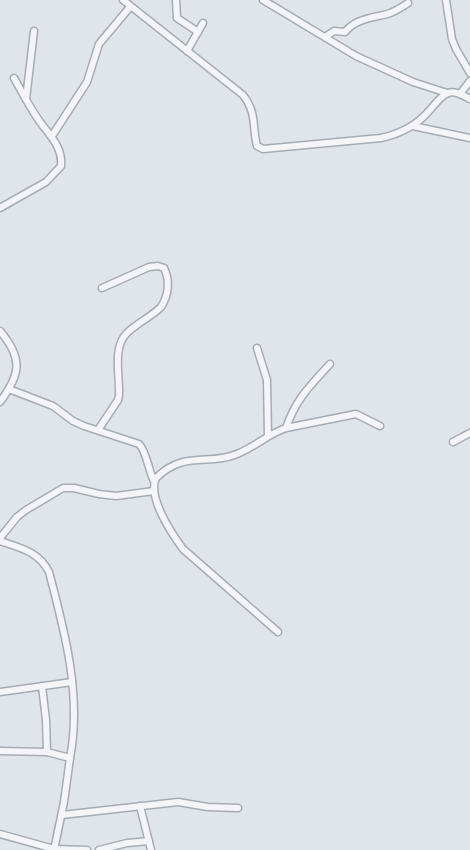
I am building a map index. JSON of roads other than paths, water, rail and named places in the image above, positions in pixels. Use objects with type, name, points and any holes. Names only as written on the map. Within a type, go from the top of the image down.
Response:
[{"type":"street","points":[[123,0],[243,95],[253,113],[255,140],[259,148],[380,138],[394,135],[413,126],[447,93]]},
{"type":"street","points":[[176,0],[177,18],[198,32]]},
{"type":"street","points":[[263,0],[356,56],[412,82],[447,93],[460,94],[470,99]]},
{"type":"street","points":[[446,0],[452,39],[470,74]]},
{"type":"street","points":[[325,37],[334,32],[345,32],[349,27],[358,22],[389,14],[408,4]]},
{"type":"street","points":[[52,136],[87,82],[99,44],[130,7]]},
{"type":"street","points":[[187,51],[203,23]]},
{"type":"street","points":[[26,99],[34,31]]},
{"type":"street","points":[[0,208],[46,182],[57,172],[62,160],[52,136],[39,120],[14,78]]},
{"type":"street","points":[[460,94],[470,81]]},
{"type":"street","points":[[413,126],[470,138]]},
{"type":"street","points":[[98,430],[118,400],[119,354],[122,339],[161,306],[165,300],[168,276],[164,268],[158,266],[149,267],[102,288]]},
{"type":"street","points":[[0,332],[16,356],[16,373],[10,389],[0,402]]},
{"type":"street","points":[[257,348],[267,380],[268,436]]},
{"type":"street","points":[[286,428],[302,394],[330,364]]},
{"type":"street","points":[[10,389],[47,403],[73,421],[141,445],[148,470],[154,481],[154,491],[165,521],[183,549],[278,632]]},
{"type":"street","points":[[154,481],[162,473],[182,462],[236,455],[251,448],[268,436],[286,428],[356,414],[380,426]]},
{"type":"street","points":[[454,442],[470,433]]},
{"type":"street","points":[[54,850],[62,815],[74,715],[72,682],[65,631],[49,572],[45,564],[38,556],[27,550],[0,540],[17,517],[64,488],[74,488],[116,496],[154,491]]},
{"type":"street","points":[[0,692],[72,682]]},
{"type":"street","points":[[42,686],[47,752]]},
{"type":"street","points":[[0,751],[47,752],[70,758]]},
{"type":"street","points":[[62,815],[178,802],[202,807],[238,808]]},
{"type":"street","points":[[140,806],[151,850]]},
{"type":"street","points":[[0,834],[54,850],[87,850]]},
{"type":"street","points":[[99,850],[127,843],[149,841]]}]
